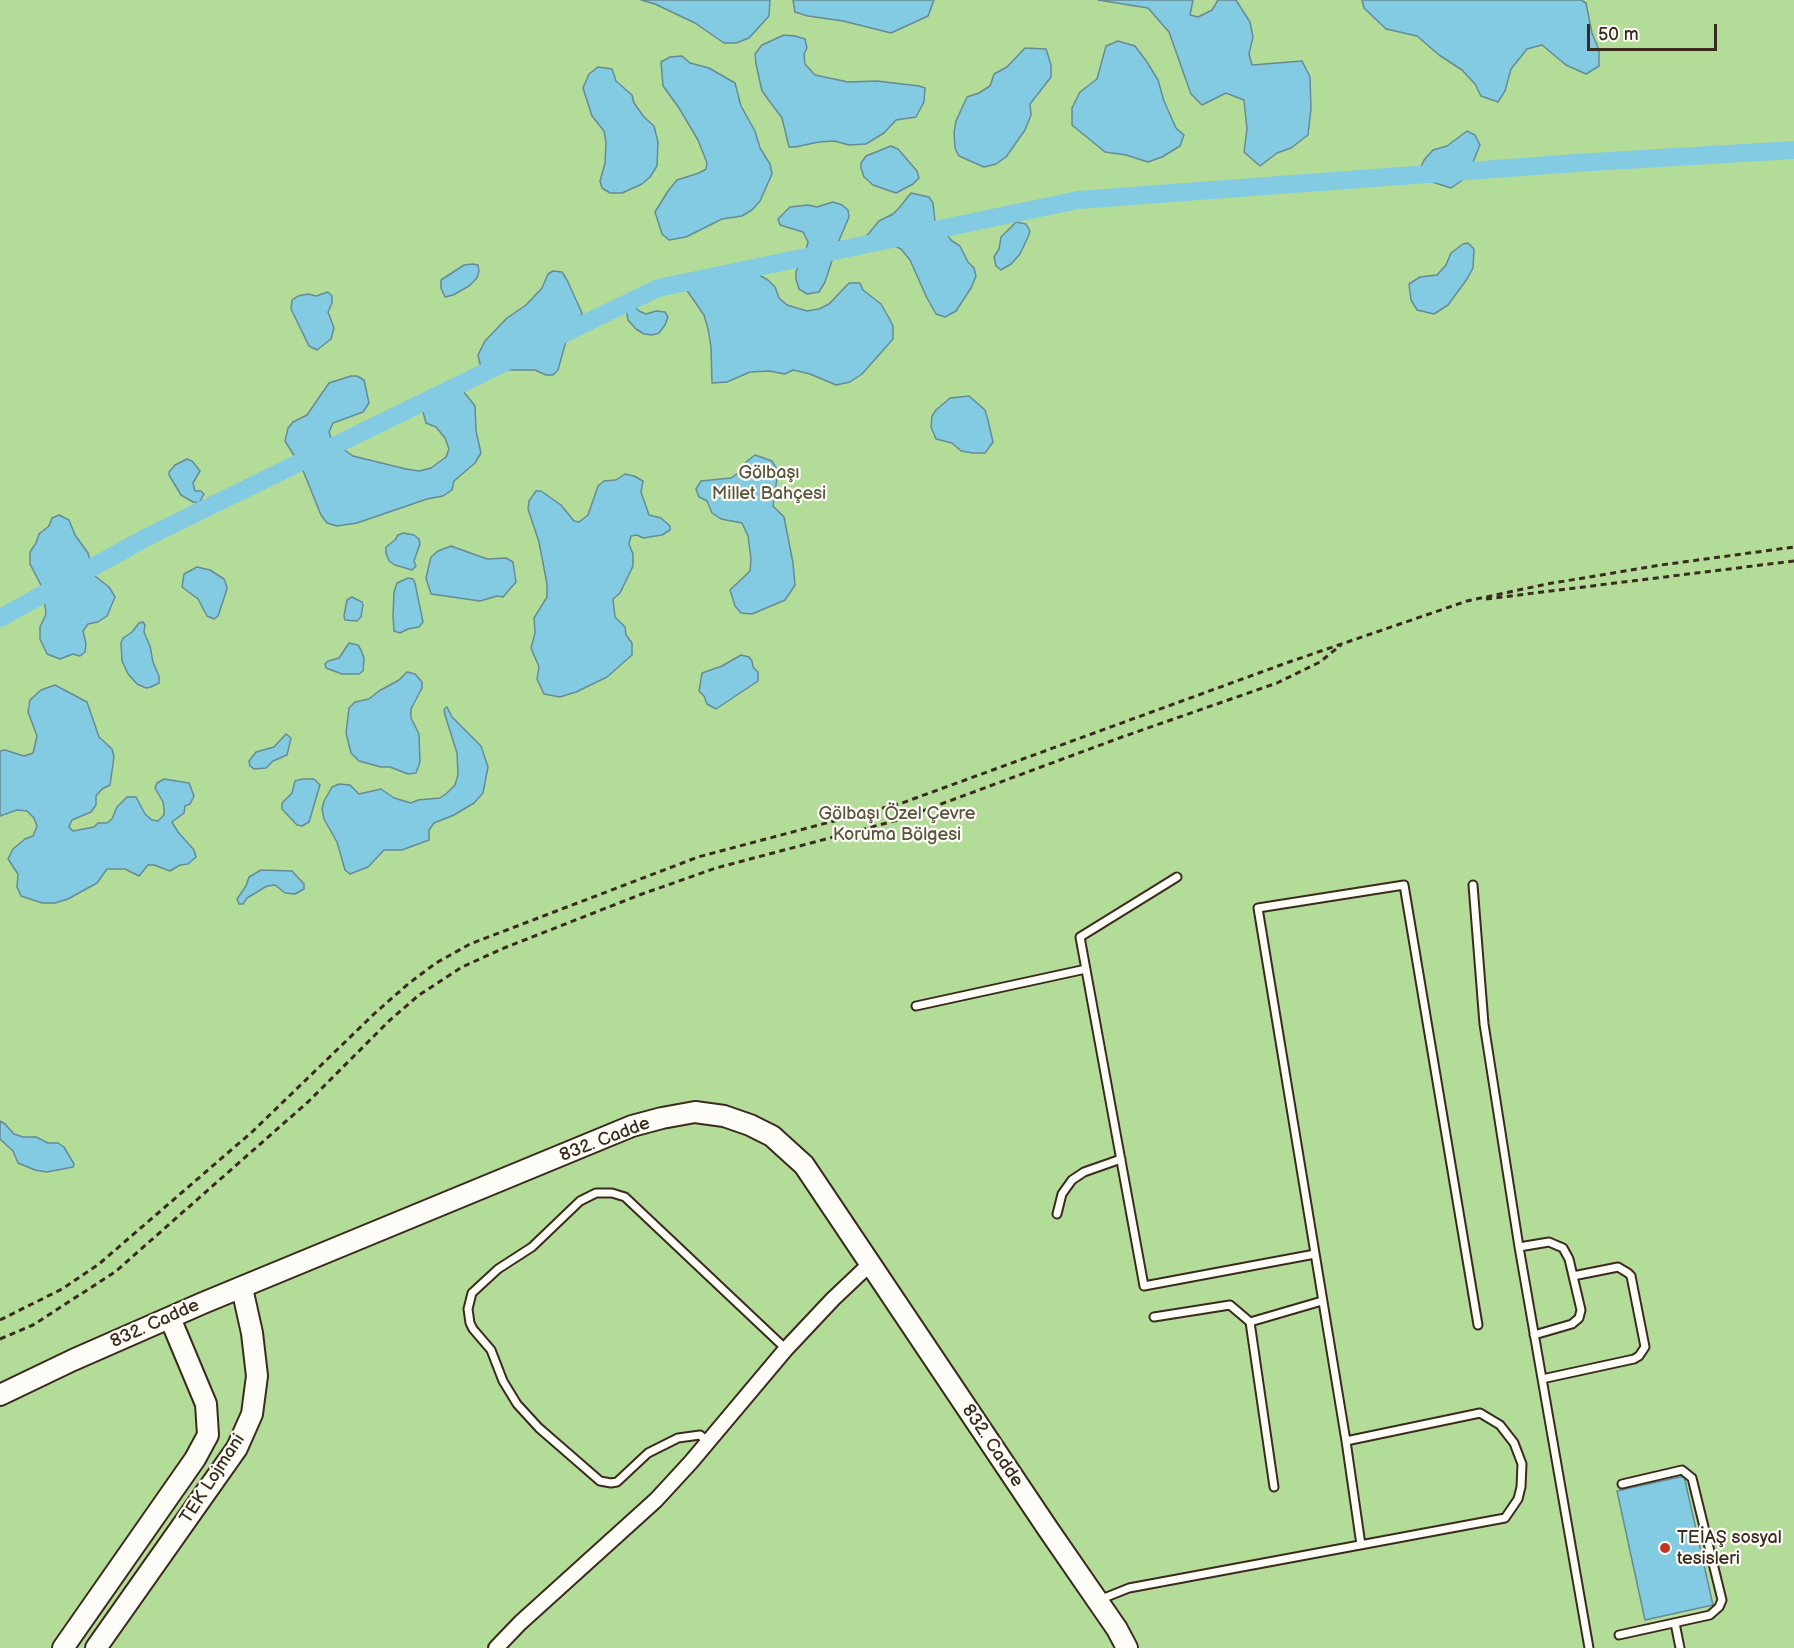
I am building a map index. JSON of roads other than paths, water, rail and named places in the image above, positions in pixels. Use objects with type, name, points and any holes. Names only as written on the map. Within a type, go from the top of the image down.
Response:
[{"type":"street","name":"832. Cadde","points":[[0,1395],[170,1318],[632,1126],[695,1112],[724,1116],[772,1136],[804,1165],[819,1184],[1127,1648]]},
{"type":"street","points":[[496,1648],[520,1623],[656,1500],[786,1349],[871,1263]]},
{"type":"street","name":"TEK Lojmani","points":[[96,1648],[237,1448],[252,1414],[257,1376],[252,1333],[242,1288]]},
{"type":"street","name":"TEK Lojmani","points":[[63,1648],[195,1459],[208,1435],[206,1404],[170,1318]]},
{"type":"lane","points":[[1177,876],[1080,937],[1144,1286],[1315,1254]]},
{"type":"lane","points":[[1361,1545],[1258,908],[1404,885],[1478,1325]]},
{"type":"lane","points":[[1473,885],[1484,1024],[1519,1247],[1589,1648]]},
{"type":"lane","points":[[916,1006],[1086,969]]},
{"type":"lane","points":[[1057,1214],[1062,1194],[1072,1180],[1084,1172],[1121,1159]]},
{"type":"lane","points":[[708,1442],[700,1435],[678,1438],[648,1453],[617,1482],[600,1481],[539,1428],[517,1404],[503,1381],[491,1350],[470,1323],[468,1309],[472,1293],[498,1269],[532,1247],[580,1201],[596,1193],[612,1192],[625,1197],[786,1349]]},
{"type":"lane","points":[[1519,1247],[1549,1242],[1557,1244],[1567,1254],[1581,1310],[1579,1318],[1572,1324],[1534,1335]]},
{"type":"lane","points":[[1542,1379],[1634,1359],[1645,1347],[1631,1276],[1628,1273],[1617,1267],[1573,1276]]},
{"type":"lane","points":[[1250,1322],[1322,1301]]},
{"type":"lane","points":[[1154,1317],[1230,1305],[1250,1322],[1274,1487]]},
{"type":"lane","points":[[1097,1600],[1129,1588],[1505,1518],[1518,1498],[1522,1476],[1519,1453],[1508,1433],[1491,1418],[1480,1413],[1346,1441]]},
{"type":"lane","points":[[1619,1635],[1710,1615],[1719,1607],[1722,1600],[1694,1482],[1689,1474],[1682,1470],[1622,1484]]},
{"type":"lane","points":[[1675,1623],[1680,1648]]},
{"type":"water","points":[[641,0],[770,0],[769,16],[749,38],[736,43],[724,43],[695,23],[655,4]]},
{"type":"water","points":[[793,0],[934,0],[928,16],[891,33],[795,12]]},
{"type":"water","points":[[1098,0],[1193,0],[1190,15],[1198,17],[1212,10],[1218,0],[1236,0],[1250,22],[1253,37],[1249,54],[1252,65],[1302,61],[1310,77],[1311,109],[1308,135],[1260,166],[1244,152],[1247,129],[1244,100],[1226,93],[1202,105],[1191,94],[1169,32],[1148,8]]},
{"type":"water","points":[[1362,0],[1581,0],[1586,3],[1592,33],[1599,50],[1599,66],[1586,74],[1566,65],[1542,45],[1527,49],[1511,69],[1505,91],[1498,102],[1481,96],[1475,84],[1462,70],[1439,55],[1417,36],[1386,29],[1364,8]]},
{"type":"water","points":[[784,35],[805,39],[807,48],[804,54],[805,64],[815,75],[848,82],[877,81],[925,88],[924,102],[916,117],[896,120],[884,133],[866,144],[849,145],[834,141],[789,147],[782,118],[762,91],[755,54],[762,45]]},
{"type":"water","points":[[1118,41],[1135,46],[1147,62],[1158,80],[1176,128],[1184,135],[1180,146],[1148,162],[1126,155],[1105,152],[1072,125],[1072,108],[1080,92],[1097,79],[1106,46]]},
{"type":"water","points":[[1025,48],[1046,49],[1051,65],[1051,77],[1030,104],[1031,115],[1025,130],[1006,157],[996,164],[984,167],[959,156],[955,148],[954,133],[956,121],[967,97],[990,86],[994,74],[1007,67]]},
{"type":"water","points":[[682,56],[690,63],[709,68],[735,83],[741,106],[755,131],[760,148],[770,164],[772,174],[760,201],[752,210],[742,216],[722,219],[686,237],[669,240],[662,234],[655,212],[677,180],[699,173],[706,169],[707,163],[698,140],[663,86],[661,62],[670,57]]},
{"type":"water","points":[[598,67],[612,69],[616,81],[632,95],[634,103],[654,126],[658,142],[657,166],[650,177],[642,184],[622,193],[610,193],[602,188],[600,181],[605,163],[604,131],[592,116],[583,88],[589,74]]},
{"type":"water","points":[[1467,131],[1475,135],[1480,145],[1467,177],[1451,188],[1426,180],[1420,169],[1424,160],[1433,150],[1447,146]]},
{"type":"water","points":[[891,146],[898,149],[917,171],[919,178],[896,193],[873,185],[864,177],[861,168],[861,163],[866,156]]},
{"type":"water","points":[[911,193],[929,197],[933,203],[935,221],[952,241],[960,246],[968,262],[974,268],[976,276],[971,288],[956,311],[945,317],[936,314],[910,260],[901,249],[889,243],[868,243],[865,238],[879,221],[893,214]]},
{"type":"water","points":[[833,202],[848,210],[849,217],[825,282],[819,292],[807,294],[799,289],[796,272],[808,242],[803,232],[780,225],[778,219],[790,207],[808,205],[817,207]]},
{"type":"water","points":[[1016,222],[1026,224],[1030,231],[1020,254],[1011,264],[1001,270],[996,266],[994,257],[999,249],[1001,237]]},
{"type":"water","points":[[1468,243],[1474,249],[1473,268],[1448,305],[1434,314],[1417,310],[1411,300],[1409,284],[1420,277],[1437,275],[1446,265],[1451,253]]},
{"type":"water","points":[[464,265],[478,265],[477,278],[469,286],[445,297],[441,288],[441,280]]},
{"type":"water","points":[[553,271],[562,272],[582,313],[580,321],[566,341],[558,370],[553,375],[546,375],[535,370],[488,369],[480,364],[478,355],[485,341],[507,318],[526,305],[542,288],[548,274]]},
{"type":"water","points":[[749,273],[768,280],[775,287],[779,298],[787,305],[807,311],[829,304],[849,283],[860,283],[863,290],[881,304],[893,326],[893,339],[862,374],[850,382],[836,385],[810,374],[793,370],[785,374],[769,371],[750,372],[727,382],[712,383],[708,329],[704,315],[686,289],[694,281],[730,278]]},
{"type":"water","points":[[328,292],[332,296],[332,303],[328,312],[334,328],[331,339],[317,350],[309,346],[291,309],[292,300],[298,296],[308,294],[316,296]]},
{"type":"water","points":[[634,306],[646,314],[656,311],[665,312],[668,317],[659,333],[644,334],[636,329],[628,320],[626,309]]},
{"type":"water","points":[[351,376],[364,380],[369,403],[363,412],[333,423],[329,432],[332,441],[353,456],[419,471],[431,468],[446,457],[449,449],[445,438],[436,427],[426,423],[423,412],[436,390],[444,384],[453,385],[463,391],[475,406],[476,431],[481,453],[475,463],[454,481],[452,490],[443,496],[427,499],[357,523],[337,526],[327,523],[321,515],[302,468],[285,441],[288,428],[293,422],[307,415],[329,383]]},
{"type":"water","points":[[969,396],[985,410],[988,420],[993,442],[985,453],[961,451],[952,443],[936,439],[931,427],[932,416],[950,398]]},
{"type":"water","points":[[755,455],[772,461],[778,471],[773,506],[784,517],[795,585],[785,600],[752,614],[741,613],[735,606],[730,590],[750,571],[748,536],[742,523],[721,519],[712,513],[707,501],[699,497],[696,489],[701,481],[731,478],[741,471],[746,462]]},
{"type":"water","points":[[187,459],[192,461],[200,471],[193,483],[195,491],[201,491],[204,494],[199,503],[181,495],[169,475],[175,465]]},
{"type":"water","points":[[625,474],[643,481],[641,492],[649,515],[661,518],[670,526],[670,530],[662,535],[643,538],[637,535],[631,536],[629,544],[633,554],[633,566],[620,593],[613,599],[615,617],[625,627],[626,635],[632,643],[632,655],[607,677],[576,692],[560,697],[544,694],[537,679],[539,667],[531,648],[535,633],[534,618],[547,597],[547,584],[539,542],[528,509],[529,501],[536,491],[541,491],[561,505],[574,521],[579,522],[588,515],[598,486],[604,481],[616,480]]},
{"type":"water","points":[[59,515],[69,520],[75,535],[88,553],[95,576],[109,587],[115,597],[107,616],[98,622],[88,624],[83,631],[85,652],[80,656],[73,654],[60,659],[47,654],[40,639],[40,627],[46,614],[43,589],[30,564],[30,552],[39,534],[49,526],[52,518]]},
{"type":"water","points":[[403,533],[414,535],[419,539],[420,544],[414,561],[416,566],[412,570],[395,565],[389,561],[386,553],[386,547]]},
{"type":"water","points":[[451,546],[487,559],[506,558],[513,562],[516,582],[503,597],[497,596],[480,601],[431,594],[426,578],[431,557],[438,551]]},
{"type":"water","points":[[197,567],[210,570],[224,579],[226,584],[227,589],[218,616],[214,619],[207,616],[198,599],[182,587],[184,574]]},
{"type":"water","points":[[408,578],[413,579],[415,583],[423,622],[419,627],[400,633],[394,631],[394,592],[397,583]]},
{"type":"water","points":[[352,597],[362,602],[363,605],[361,617],[357,621],[345,620],[344,616],[347,600]]},
{"type":"water","points":[[143,622],[144,632],[159,676],[159,683],[146,688],[137,684],[128,674],[122,661],[121,643],[123,638]]},
{"type":"water","points":[[349,643],[358,645],[361,650],[364,658],[363,671],[359,674],[342,674],[326,668],[325,664],[339,658]]},
{"type":"water","points":[[741,655],[749,657],[752,661],[753,667],[758,672],[758,681],[716,709],[707,704],[699,691],[702,673],[722,666]]},
{"type":"water","points":[[407,672],[415,674],[422,682],[422,688],[411,709],[411,718],[419,734],[420,762],[416,773],[408,774],[390,767],[359,761],[351,753],[346,733],[349,708],[355,702],[369,699],[399,680]]},
{"type":"water","points":[[55,685],[87,702],[99,737],[112,749],[114,757],[110,785],[96,796],[96,805],[91,812],[72,820],[69,827],[73,831],[94,827],[98,823],[107,823],[112,819],[117,807],[127,797],[136,797],[145,814],[152,820],[158,821],[164,815],[164,809],[163,802],[155,788],[157,783],[164,779],[189,783],[194,796],[190,804],[185,806],[184,813],[172,822],[194,850],[196,857],[188,864],[180,865],[170,871],[148,865],[139,876],[125,869],[107,869],[97,883],[68,899],[55,903],[42,903],[21,896],[17,887],[18,874],[8,859],[13,849],[25,839],[33,836],[37,826],[34,818],[27,811],[17,810],[0,816],[0,751],[5,750],[24,756],[33,753],[37,736],[28,712],[30,700],[41,690]]},
{"type":"water","points":[[447,707],[452,717],[481,746],[488,767],[483,793],[474,803],[434,823],[429,830],[429,840],[402,850],[384,850],[368,867],[350,874],[345,870],[337,842],[324,819],[322,809],[324,801],[332,787],[339,784],[350,785],[359,794],[381,789],[394,798],[411,803],[440,798],[455,785],[458,775],[457,753],[444,709]]},
{"type":"water","points":[[286,734],[291,738],[287,755],[273,761],[266,768],[254,769],[250,766],[249,761],[256,752],[274,747]]},
{"type":"water","points":[[314,779],[320,785],[309,822],[302,826],[297,825],[282,809],[282,803],[292,793],[295,781]]},
{"type":"water","points":[[261,870],[292,871],[304,884],[304,889],[295,894],[285,893],[275,885],[267,886],[247,898],[243,904],[239,904],[237,899],[249,877]]},
{"type":"water","points":[[0,1121],[14,1134],[36,1137],[48,1143],[58,1143],[64,1147],[74,1164],[73,1167],[47,1172],[18,1163],[13,1151],[0,1139]]},
{"type":"water","name":"TEİAŞ sosyal tesisleri","points":[[1684,1476],[1713,1605],[1645,1620],[1617,1491]]},
{"type":"waterway","points":[[553,339],[658,288],[1078,200],[1576,163],[1794,150]]},
{"type":"waterway","points":[[0,618],[149,536],[512,359]]},
{"type":"place","name":"TEİAŞ sosyal tesisleri","points":[[1665,1548]]},
{"type":"park label","name":"Gölbaşı Millet Bahçesi","points":[[769,483]]},
{"type":"park label","name":"Gölbaşı Özel Çevre Koruma Bölgesi","points":[[897,824]]}]
